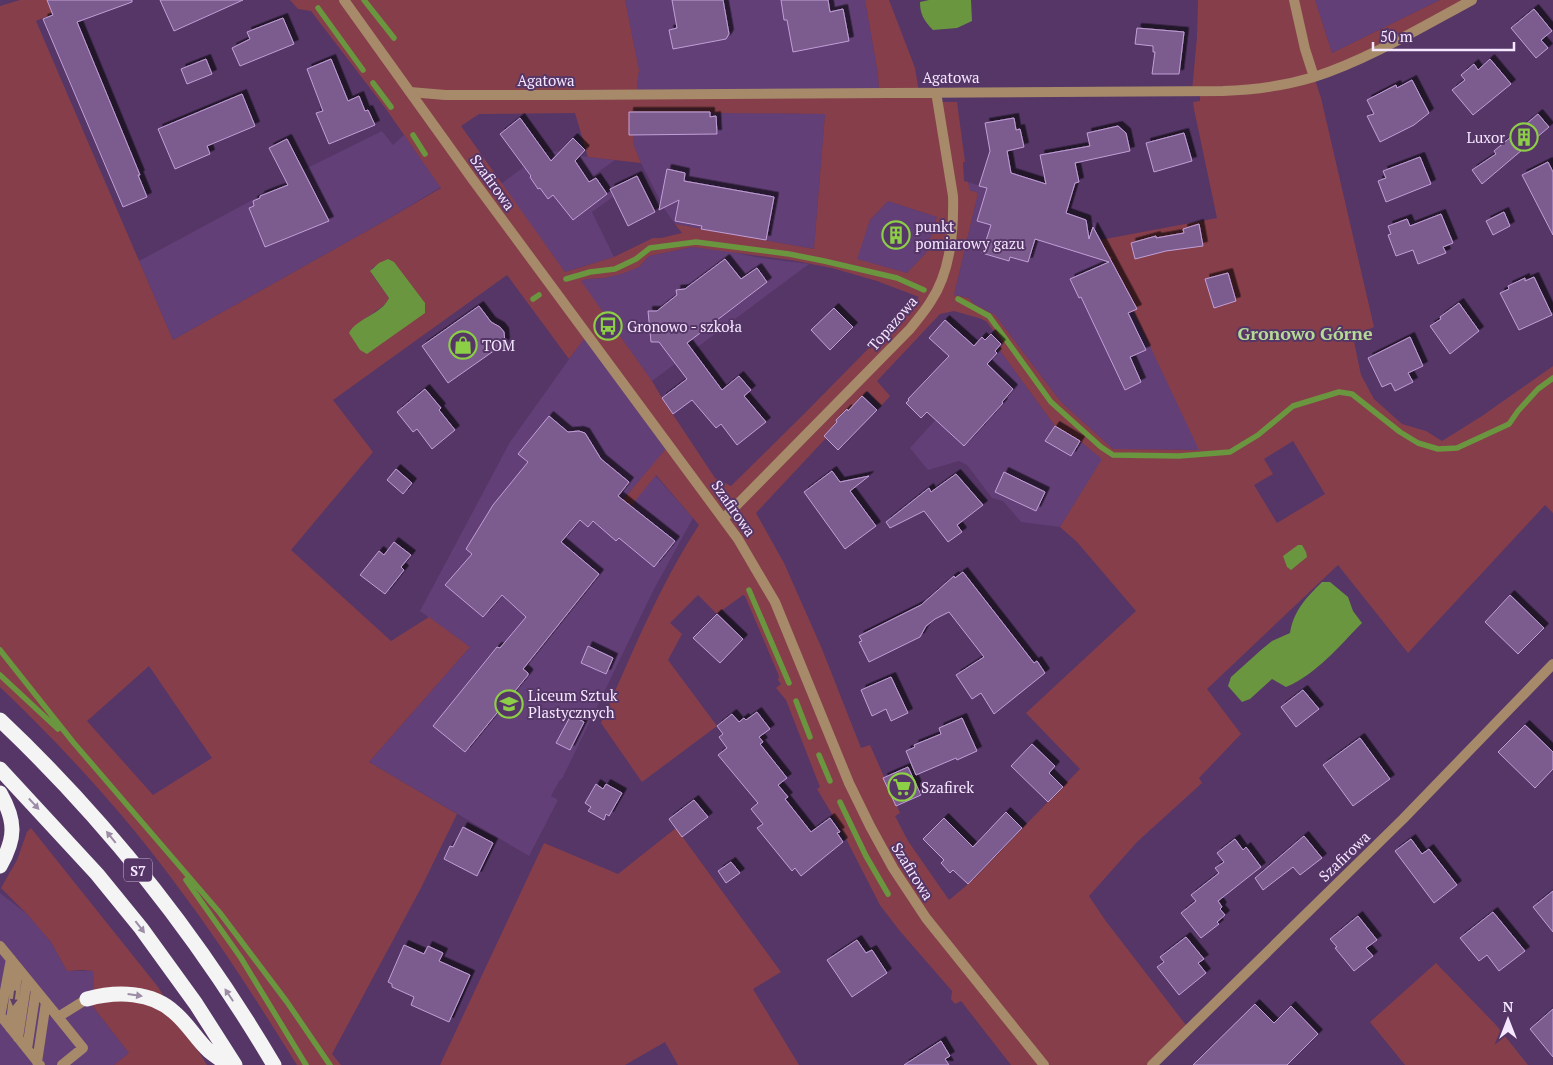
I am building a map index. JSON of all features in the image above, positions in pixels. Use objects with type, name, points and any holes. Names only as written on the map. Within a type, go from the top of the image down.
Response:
[{"type":"highway","name":"S7","points":[[0,720],[97,819],[178,920],[256,1035],[274,1065]]},
{"type":"highway","name":"S7","points":[[0,769],[90,867],[141,928],[196,1004],[236,1065]]},
{"type":"highway","points":[[0,793],[11,814],[12,827],[10,843],[0,866]]},
{"type":"highway","points":[[87,998],[134,994],[154,1000],[176,1013],[209,1051],[228,1065]]},
{"type":"street","name":"Szafirowa","points":[[344,0],[473,180],[724,518],[753,562],[775,602],[849,783],[892,868],[926,918],[1044,1065]]},
{"type":"street","points":[[1294,0],[1305,49],[1314,77]]},
{"type":"street","name":"Agatowa","points":[[410,92],[445,95],[585,95],[1241,91],[1271,87],[1314,77],[1346,65],[1472,0]]},
{"type":"street","name":"Topazowa","points":[[724,518],[910,329],[936,293],[946,268],[953,214],[953,196],[936,92]]},
{"type":"street","name":"Szafirowa","points":[[1152,1065],[1404,819],[1553,664]]},
{"type":"street","points":[[0,946],[83,1048],[62,1065]]},
{"type":"street","points":[[11,959],[0,1016],[38,1063]]},
{"type":"street","points":[[10,1028],[18,968]]},
{"type":"street","points":[[18,1038],[27,979]]},
{"type":"street","points":[[27,1049],[36,990]]},
{"type":"street","points":[[58,1018],[87,998]]},
{"type":"street","points":[[38,1063],[46,1002]]},
{"type":"shaded area","points":[[20,0],[85,0],[36,21],[173,340],[441,188],[386,109],[311,11],[298,9],[290,0],[625,0],[639,70],[637,94],[879,92],[878,74],[865,0],[889,0],[915,68],[919,92],[936,92],[938,102],[957,102],[965,162],[963,162],[964,181],[968,182],[970,190],[978,193],[954,295],[969,298],[974,304],[995,315],[1061,402],[1113,449],[1199,450],[1100,240],[1217,218],[1193,102],[1200,101],[1200,91],[1192,91],[1198,0],[1315,0],[1332,53],[1440,0],[1472,0],[1314,77],[1321,98],[1374,327],[1353,337],[1361,375],[1374,399],[1402,424],[1426,431],[1442,441],[1482,416],[1553,366],[1553,513],[1545,505],[1408,653],[1338,565],[1207,689],[1241,734],[1199,778],[1202,783],[1137,842],[1089,896],[1105,920],[1189,1029],[1152,1065],[1011,1065],[961,1001],[955,1004],[951,999],[952,991],[880,905],[841,829],[817,789],[820,787],[786,700],[776,688],[781,684],[778,680],[779,676],[745,596],[743,595],[717,614],[698,595],[670,623],[682,634],[668,660],[717,726],[642,782],[601,723],[658,597],[699,525],[656,475],[631,506],[623,500],[669,445],[587,335],[569,359],[507,275],[333,400],[373,452],[291,550],[391,641],[429,617],[470,647],[369,762],[457,814],[422,886],[332,1054],[341,1065],[297,1065],[197,912],[140,837],[49,735],[0,687],[0,6]],"holes":[[[629,112],[825,114],[814,249],[675,224],[682,233],[653,238],[614,257],[565,272],[461,126],[479,114],[575,113],[588,157],[641,163],[633,143],[633,135],[629,135]],[[888,201],[937,217],[926,253],[907,273],[857,259],[870,220]],[[692,247],[791,260],[832,268],[877,281],[919,297],[731,486],[715,478],[652,381],[581,281],[621,274],[639,267],[649,256]],[[388,259],[425,313],[350,330],[387,303],[389,298],[371,273],[372,268]],[[954,311],[987,322],[1003,344],[999,349],[1055,426],[1080,441],[1102,459],[1060,527],[1077,542],[1136,611],[1026,713],[1080,769],[966,886],[949,900],[908,841],[895,816],[900,813],[870,745],[861,748],[822,649],[784,563],[756,513],[826,438],[824,436],[837,422],[836,420],[868,391],[881,406],[890,396],[877,381],[940,314]],[[1293,441],[1325,494],[1277,523],[1254,485],[1273,474],[1264,459]],[[149,666],[212,758],[153,795],[87,721]]]},
{"type":"shaded area","points":[[625,0],[865,0],[878,74],[879,92],[637,94],[639,70]]},
{"type":"shaded area","points":[[929,0],[971,0],[972,21],[957,28],[933,30],[923,17],[920,6],[920,2]]},
{"type":"shaded area","points":[[1315,0],[1440,0],[1332,53]]},
{"type":"shaded area","points":[[629,112],[825,114],[814,249],[675,224],[665,210],[641,163],[633,143],[633,136],[629,135]]},
{"type":"shaded area","points":[[382,131],[393,145],[404,135],[441,187],[390,218],[173,340],[139,261],[284,183],[285,179]]},
{"type":"shaded area","points":[[566,151],[579,156],[615,160],[594,175],[604,191],[610,189],[613,197],[592,212],[614,257],[565,272],[501,184],[544,152]]},
{"type":"shaded area","points":[[968,182],[1095,223],[1100,240],[1200,450],[1113,449],[1061,402],[995,315],[974,304],[969,298],[954,295],[978,193],[970,190]]},
{"type":"shaded area","points":[[888,201],[937,217],[926,253],[907,273],[856,259],[870,220]]},
{"type":"shaded area","points":[[692,247],[809,264],[652,381],[580,281],[604,278],[639,267],[649,256]]},
{"type":"shaded area","points":[[388,259],[394,262],[425,303],[425,313],[367,354],[360,350],[349,333],[358,323],[381,308],[389,298],[370,271],[379,263]]},
{"type":"shaded area","name":"Liceum Sztuk Plastycznych","points":[[587,334],[670,445],[623,500],[631,505],[655,475],[693,518],[653,591],[562,779],[551,796],[558,800],[529,856],[369,762],[470,647],[420,611],[510,442]]},
{"type":"shaded area","points":[[999,349],[1055,426],[1080,441],[1103,459],[1060,527],[1021,522],[1003,501],[992,498],[967,465],[959,461],[928,470],[910,448]]},
{"type":"shaded area","points":[[1298,545],[1302,545],[1307,557],[1291,570],[1287,567],[1283,556]]},
{"type":"shaded area","points":[[1322,582],[1330,582],[1348,597],[1353,611],[1362,623],[1327,659],[1308,675],[1286,687],[1272,679],[1250,699],[1242,702],[1228,686],[1231,677],[1272,641],[1290,633],[1298,611]]},
{"type":"shaded area","points":[[31,828],[158,987],[207,1065],[114,1065],[129,1053],[87,999],[94,996],[93,971],[67,971],[51,942],[1,888],[17,860],[27,832]]},
{"type":"shaded area","points":[[676,828],[781,972],[753,989],[799,1065],[678,1065],[665,1042],[625,1065],[440,1065],[544,843],[618,874]]},
{"type":"shaded area","points":[[0,893],[27,914],[51,942],[67,971],[93,971],[94,997],[87,999],[129,1053],[114,1065],[0,1065]]},
{"type":"shaded area","points":[[1436,963],[1496,1025],[1528,1065],[1405,1065],[1370,1022]]},
{"type":"building","points":[[47,0],[132,0],[132,2],[77,22],[140,175],[138,175],[147,197],[123,207],[43,19],[53,15]]},
{"type":"building","points":[[160,0],[243,0],[174,31]]},
{"type":"building","points":[[672,0],[723,0],[729,34],[726,39],[673,49],[669,30],[677,28]]},
{"type":"building","points":[[781,0],[828,0],[830,12],[843,9],[849,41],[793,52],[787,20],[784,20]]},
{"type":"building","points":[[1534,9],[1552,31],[1541,40],[1548,48],[1536,58],[1511,28]]},
{"type":"building","points":[[283,18],[294,44],[240,66],[232,48],[250,39],[247,32]]},
{"type":"building","points":[[1137,28],[1184,32],[1179,74],[1152,74],[1155,52],[1153,52],[1153,46],[1135,44]]},
{"type":"building","points":[[206,59],[212,74],[187,84],[181,69]]},
{"type":"building","points":[[331,59],[348,101],[359,96],[365,111],[368,110],[375,125],[329,144],[316,113],[323,111],[307,69]]},
{"type":"building","points":[[1490,59],[1511,84],[1473,115],[1452,90],[1465,80],[1461,75],[1474,64],[1478,70]]},
{"type":"building","points":[[1412,80],[1429,113],[1414,125],[1380,142],[1367,116],[1374,114],[1367,100],[1396,85],[1397,88]]},
{"type":"building","points":[[242,94],[255,126],[207,146],[210,154],[175,169],[158,129]]},
{"type":"building","points":[[629,112],[710,112],[710,117],[716,116],[717,134],[629,135]]},
{"type":"building","points":[[1538,114],[1549,127],[1482,184],[1472,170],[1496,154],[1494,151]]},
{"type":"building","points":[[520,118],[551,161],[573,138],[585,150],[575,161],[589,182],[596,178],[607,194],[573,220],[553,195],[548,199],[540,188],[538,189],[531,176],[500,134]]},
{"type":"building","points":[[1014,118],[1016,130],[1020,129],[1024,147],[1007,151],[1011,173],[1046,184],[1040,155],[1090,146],[1087,133],[1118,126],[1126,133],[1130,151],[1075,163],[1079,182],[1075,183],[1066,213],[1086,220],[1089,239],[1093,227],[1137,309],[1128,313],[1146,350],[1130,357],[1141,382],[1125,390],[1081,297],[1079,298],[1070,279],[1109,262],[1035,239],[1028,262],[1010,257],[1009,261],[982,253],[991,225],[977,221],[987,188],[979,186],[990,151],[985,123]]},
{"type":"building","points":[[1184,133],[1192,161],[1154,172],[1146,143]]},
{"type":"building","points":[[287,139],[329,221],[265,247],[249,208],[254,206],[253,201],[260,198],[260,196],[288,185],[269,148]]},
{"type":"building","points":[[1420,157],[1431,184],[1386,202],[1378,181],[1386,178],[1383,171]]},
{"type":"building","points":[[1548,162],[1553,172],[1553,235],[1522,175]]},
{"type":"building","points":[[667,169],[685,173],[684,181],[774,197],[766,240],[701,229],[702,226],[675,221],[679,200],[659,210]]},
{"type":"building","points":[[637,176],[655,212],[628,226],[610,189]]},
{"type":"building","points":[[1504,212],[1510,226],[1493,235],[1486,221]]},
{"type":"building","points":[[1441,214],[1453,243],[1443,247],[1446,253],[1418,264],[1413,250],[1396,256],[1388,235],[1391,234],[1388,226],[1407,219],[1410,226]]},
{"type":"building","points":[[1199,224],[1203,246],[1166,251],[1135,259],[1131,243],[1156,236],[1156,238],[1184,233],[1183,229]]},
{"type":"building","points":[[725,259],[741,279],[757,268],[767,282],[687,343],[722,390],[739,376],[751,390],[744,396],[766,422],[737,445],[721,424],[716,428],[692,400],[673,414],[662,398],[687,379],[659,342],[651,342],[648,311],[657,311],[677,295],[676,290],[685,289]]},
{"type":"building","points":[[1228,273],[1236,301],[1214,308],[1205,279]]},
{"type":"building","points":[[1534,277],[1552,315],[1519,330],[1500,293],[1509,289],[1508,286],[1525,278],[1525,281]]},
{"type":"building","points":[[1459,303],[1479,331],[1450,354],[1430,326]]},
{"type":"building","name":"TOM","points":[[479,306],[491,322],[500,327],[504,332],[505,343],[448,383],[422,346]]},
{"type":"building","points":[[834,308],[853,327],[830,350],[811,330]]},
{"type":"building","points":[[945,320],[974,346],[982,337],[985,340],[991,334],[1001,344],[995,351],[997,353],[987,364],[1013,389],[1003,403],[964,446],[927,412],[921,418],[906,403],[949,356],[929,338]]},
{"type":"building","points":[[1410,337],[1423,366],[1408,373],[1413,382],[1395,391],[1391,383],[1382,387],[1368,358]]},
{"type":"building","points":[[425,389],[441,408],[439,410],[455,430],[432,449],[417,429],[413,432],[397,412]]},
{"type":"building","points":[[862,396],[877,410],[838,450],[824,436],[837,422],[836,420],[847,409],[848,411]]},
{"type":"building","points":[[549,416],[568,432],[579,431],[585,433],[601,459],[629,482],[618,496],[675,541],[654,567],[619,538],[616,541],[593,521],[588,527],[580,520],[561,542],[599,574],[523,669],[528,675],[465,752],[433,726],[497,647],[500,648],[526,617],[502,595],[483,617],[445,585],[472,554],[466,549],[493,505],[528,462],[518,454]]},
{"type":"building","points":[[1055,426],[1080,441],[1071,456],[1045,441]]},
{"type":"building","points":[[396,469],[412,483],[403,494],[387,480]]},
{"type":"building","points":[[832,471],[840,482],[869,476],[850,491],[876,526],[845,549],[804,492]]},
{"type":"building","points":[[1004,472],[1045,492],[1036,511],[995,492]]},
{"type":"building","points":[[956,474],[983,505],[957,525],[962,532],[948,542],[924,511],[890,528],[886,522],[929,488],[931,492]]},
{"type":"building","points":[[394,542],[411,555],[401,567],[404,570],[385,594],[360,575],[379,551],[384,555]]},
{"type":"building","points":[[963,572],[1034,663],[1037,661],[1045,673],[994,714],[981,693],[972,699],[956,675],[984,657],[949,612],[926,626],[920,637],[869,662],[859,642],[862,641],[859,636],[921,605],[954,576],[955,578]]},
{"type":"building","points":[[1510,595],[1544,628],[1518,654],[1485,622]]},
{"type":"building","points":[[717,614],[743,639],[720,663],[693,638]]},
{"type":"building","points":[[588,646],[613,658],[606,674],[581,663]]},
{"type":"building","points":[[891,677],[908,713],[891,721],[886,709],[872,716],[861,690]]},
{"type":"building","points":[[1303,690],[1319,709],[1296,727],[1281,707]]},
{"type":"building","points":[[757,712],[770,729],[759,737],[763,742],[760,744],[787,778],[778,785],[788,797],[785,799],[811,832],[830,818],[840,832],[837,833],[843,842],[801,876],[795,868],[792,871],[757,828],[763,824],[751,809],[758,803],[718,755],[727,748],[719,737],[723,734],[717,726],[732,714],[739,722],[744,718],[746,720]]},
{"type":"building","points":[[571,715],[584,722],[570,750],[556,743]]},
{"type":"building","points":[[962,718],[977,751],[916,775],[906,751],[915,747],[914,745],[941,734],[939,728]]},
{"type":"building","points":[[1525,725],[1553,752],[1553,769],[1535,788],[1498,752]]},
{"type":"building","points":[[1360,738],[1390,779],[1353,806],[1323,765]]},
{"type":"building","points":[[1032,744],[1055,766],[1049,773],[1063,787],[1048,802],[1011,766]]},
{"type":"building","name":"Szafirek","points":[[908,767],[921,795],[896,806],[883,778]]},
{"type":"building","points":[[596,784],[603,789],[606,784],[622,793],[609,816],[606,814],[604,820],[588,811],[591,807],[585,803]]},
{"type":"building","points":[[694,800],[708,817],[682,837],[669,819]]},
{"type":"building","points":[[1006,812],[1022,828],[968,884],[953,870],[950,873],[941,863],[944,860],[923,839],[944,818],[973,847]]},
{"type":"building","points":[[463,827],[493,843],[477,876],[444,859],[450,846],[453,847]]},
{"type":"building","points":[[1304,836],[1322,858],[1300,875],[1293,867],[1263,890],[1255,878]]},
{"type":"building","points":[[1235,839],[1243,850],[1246,847],[1261,867],[1218,901],[1222,907],[1220,909],[1225,915],[1217,922],[1219,924],[1201,938],[1181,913],[1196,901],[1191,895],[1219,873],[1215,868],[1224,862],[1217,853]]},
{"type":"building","points":[[1411,839],[1422,854],[1429,849],[1457,885],[1434,903],[1395,851]]},
{"type":"building","points":[[731,862],[740,873],[726,883],[718,871]]},
{"type":"building","points":[[1553,891],[1553,932],[1533,907]]},
{"type":"building","points":[[1493,912],[1525,951],[1499,971],[1487,955],[1479,961],[1460,938]]},
{"type":"building","points":[[1358,916],[1377,940],[1366,948],[1373,956],[1354,971],[1330,939]]},
{"type":"building","points":[[1186,937],[1204,959],[1198,963],[1206,973],[1179,995],[1157,967],[1164,962],[1160,957]]},
{"type":"building","points":[[857,940],[866,953],[872,950],[887,973],[852,997],[827,960]]},
{"type":"building","points":[[404,945],[424,954],[428,946],[443,953],[439,961],[470,975],[449,1022],[411,1005],[414,997],[392,987],[392,984],[388,982]]},
{"type":"building","points":[[1255,1004],[1274,1023],[1291,1006],[1318,1034],[1287,1065],[1193,1065]]},
{"type":"building","points":[[1553,1009],[1553,1057],[1530,1029]]},
{"type":"building","points":[[941,1041],[950,1056],[945,1059],[949,1065],[904,1065]]},
{"type":"waterway","points":[[364,0],[394,38]]},
{"type":"waterway","points":[[318,8],[363,70]]},
{"type":"waterway","points":[[373,83],[391,107]]},
{"type":"waterway","points":[[413,135],[425,154]]},
{"type":"waterway","points":[[566,279],[590,272],[615,269],[636,259],[650,248],[696,242],[789,254],[824,261],[897,278],[924,290]]},
{"type":"waterway","points":[[533,299],[539,295]]},
{"type":"waterway","points":[[958,299],[989,316],[1051,402],[1101,447],[1113,455],[1179,456],[1230,452],[1258,435],[1293,406],[1339,392],[1352,394],[1400,432],[1418,443],[1438,449],[1457,448],[1509,424],[1538,389],[1553,378]]},
{"type":"waterway","points":[[749,590],[789,683]]},
{"type":"waterway","points":[[0,650],[73,742],[220,913],[287,1002],[330,1065]]},
{"type":"waterway","points":[[0,675],[58,729]]},
{"type":"waterway","points":[[796,701],[810,737]]},
{"type":"waterway","points":[[819,755],[830,781]]},
{"type":"waterway","points":[[840,802],[866,856],[888,894]]},
{"type":"waterway","points":[[186,880],[241,958],[306,1065]]},
{"type":"place","name":"Luxor","points":[[1524,137]]},
{"type":"place","name":"punkt pomiarowy gazu","points":[[896,235]]},
{"type":"place","name":"Gronowo - szkoła","points":[[608,326]]},
{"type":"place","name":"TOM","points":[[463,345]]},
{"type":"place","name":"Liceum Sztuk Plastycznych","points":[[509,704]]},
{"type":"place","name":"Szafirek","points":[[902,787]]},
{"type":"district","name":"Gronowo Górne","points":[[1305,333]]}]
